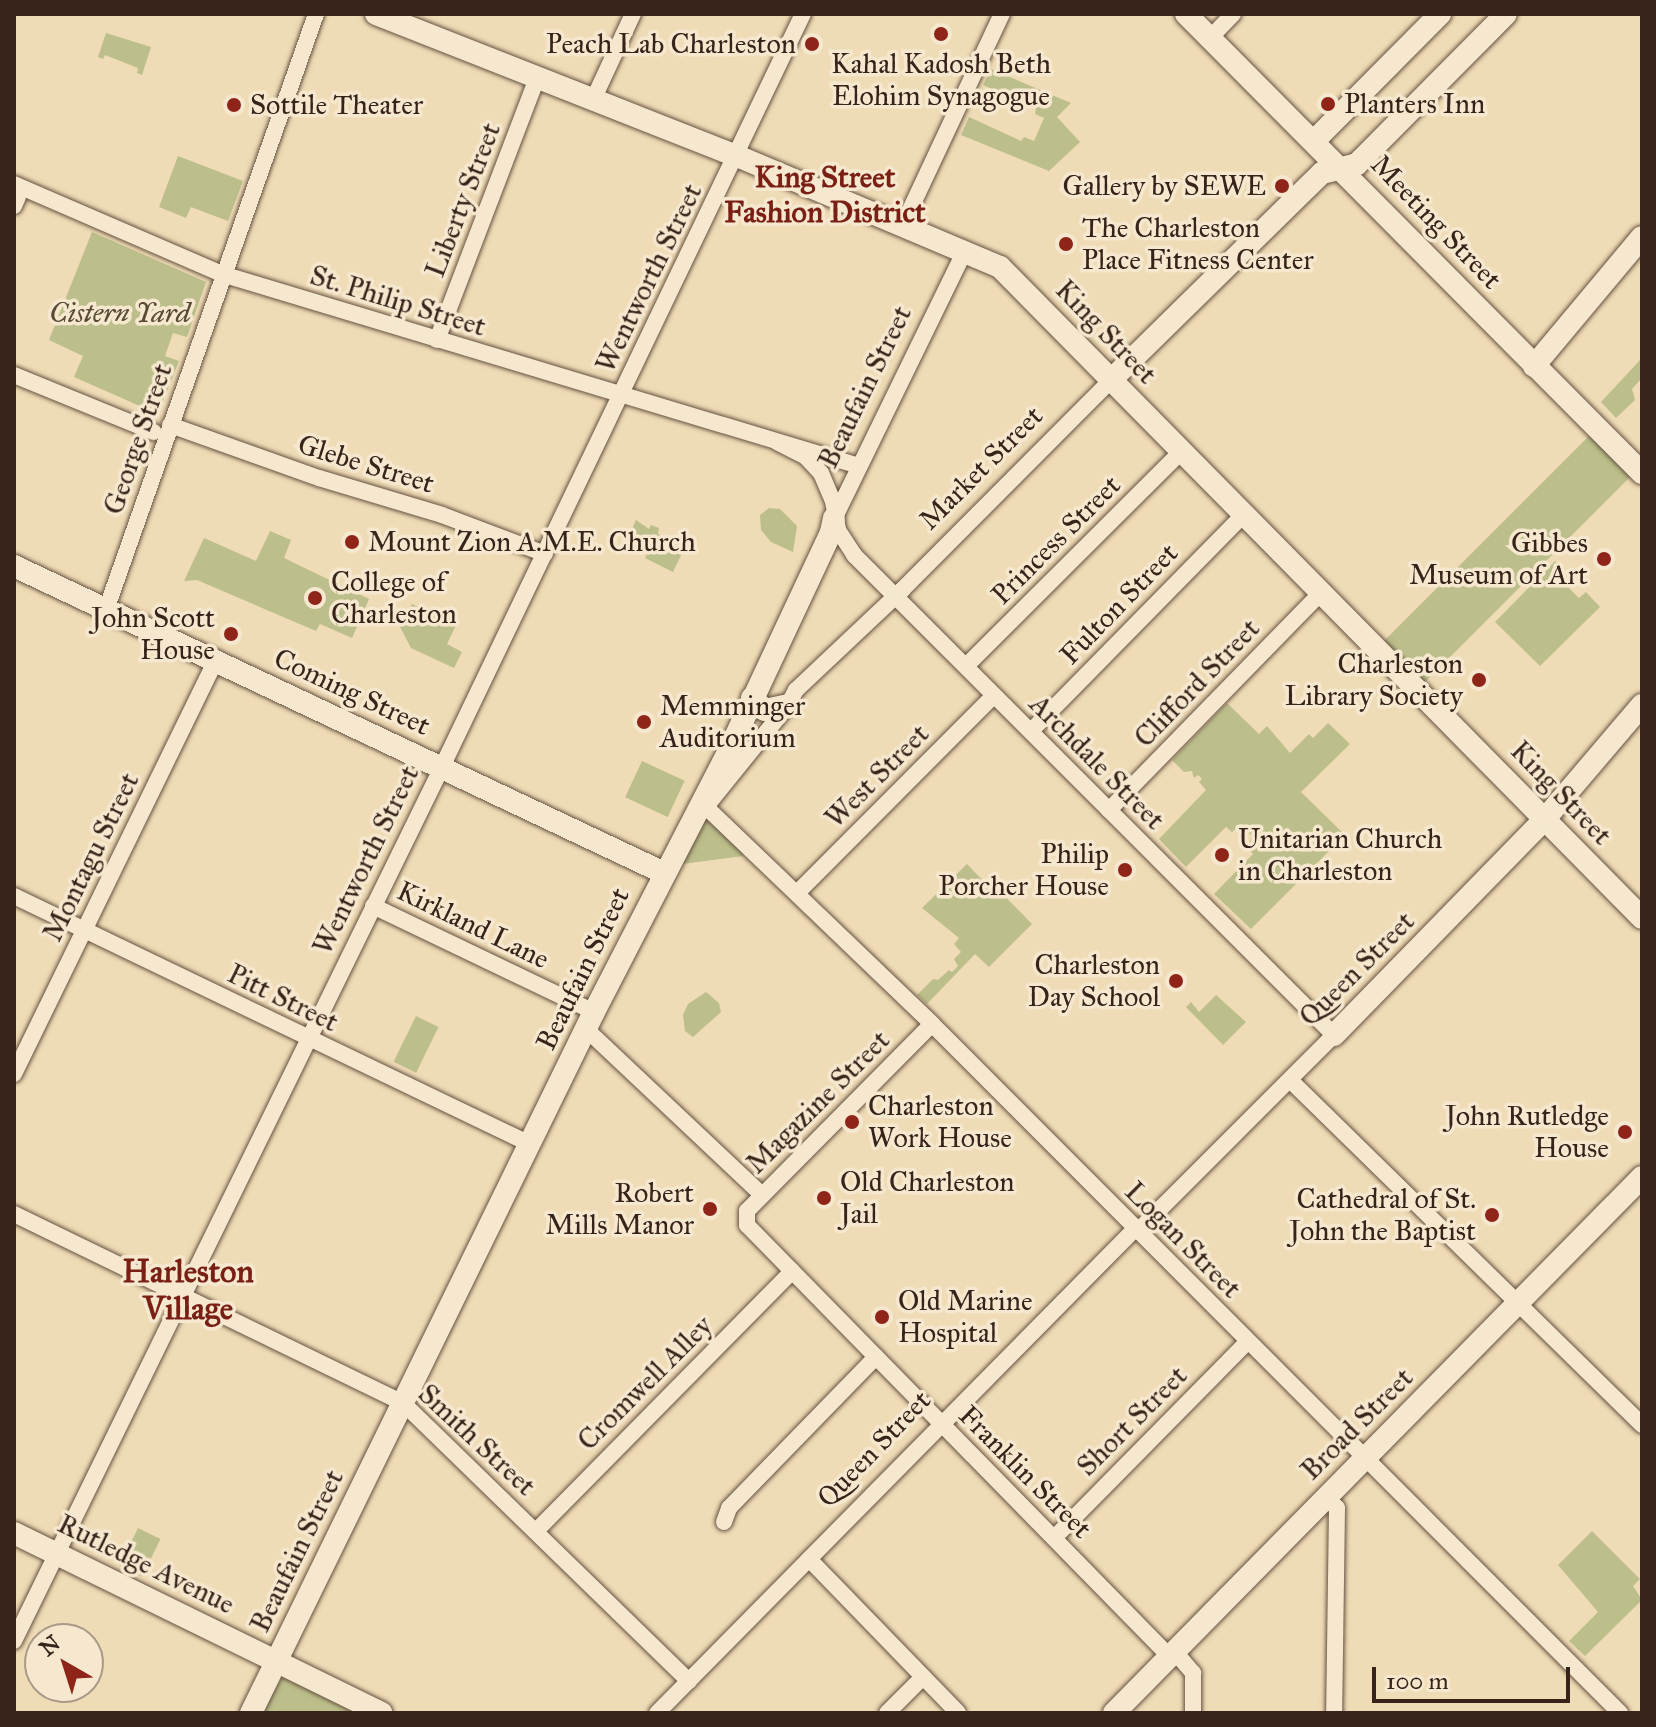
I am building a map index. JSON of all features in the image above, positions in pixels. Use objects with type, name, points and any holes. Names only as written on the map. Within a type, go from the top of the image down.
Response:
[{"type":"street","name":"George Street","points":[[106,610],[162,429],[316,14]]},
{"type":"street","name":"King Street","points":[[376,14],[737,156],[965,251],[1005,271],[1642,918]]},
{"type":"street","points":[[593,100],[633,14]]},
{"type":"street","name":"Wentworth Street","points":[[14,1641],[442,767],[803,14]]},
{"type":"street","points":[[903,225],[1002,14]]},
{"type":"street","name":"Meeting Street","points":[[1186,14],[1642,473]]},
{"type":"street","points":[[1210,38],[1233,14]]},
{"type":"street","points":[[1314,141],[1440,14]]},
{"type":"street","name":"Market Street","points":[[685,833],[788,705],[796,690],[1322,173],[1357,164],[1506,14]]},
{"type":"street","name":"Liberty Street","points":[[437,340],[537,78]]},
{"type":"street","name":"St. Philip Street","points":[[15,196],[222,274],[859,466]]},
{"type":"street","points":[[1534,366],[1642,237]]},
{"type":"street","name":"Beaufain Street","points":[[251,1713],[752,698],[831,532],[834,518],[965,251]]},
{"type":"street","name":"Glebe Street","points":[[14,373],[162,429],[442,515],[545,554]]},
{"type":"street","name":"St. Philip Street","points":[[777,442],[805,456],[821,473],[833,501],[834,518]]},
{"type":"street","name":"Princess Street","points":[[966,666],[1182,451]]},
{"type":"street","name":"Fulton Street","points":[[1031,731],[1244,514]]},
{"type":"street","name":"Archdale Street","points":[[834,518],[848,547],[895,596],[1334,1035]]},
{"type":"street","name":"Coming Street","points":[[14,566],[664,873]]},
{"type":"street","name":"Clifford Street","points":[[1109,810],[1322,592]]},
{"type":"street","name":"Montagu Street","points":[[14,1074],[215,662]]},
{"type":"street","name":"West Street","points":[[797,893],[994,695]]},
{"type":"street","points":[[752,698],[765,710],[788,705]]},
{"type":"street","name":"Queen Street","points":[[657,1713],[941,1424],[1334,1035],[1544,820],[1642,705]]},
{"type":"street","name":"Logan Street","points":[[706,807],[932,1024],[1620,1713]]},
{"type":"street","name":"Pitt Street","points":[[14,896],[530,1144]]},
{"type":"street","name":"Kirkland Lane","points":[[373,906],[590,1021],[762,1195]]},
{"type":"street","name":"Magazine Street","points":[[746,1218],[747,1211],[762,1195],[932,1024]]},
{"type":"street","points":[[1290,1080],[1642,1425]]},
{"type":"street","name":"Broad Street","points":[[1114,1713],[1642,1177]]},
{"type":"street","name":"Smith Street","points":[[14,1214],[403,1403],[689,1681]]},
{"type":"street","name":"Franklin Street","points":[[746,1218],[747,1225],[941,1424],[1193,1673],[1193,1713]]},
{"type":"street","name":"Cromwell Alley","points":[[536,1531],[792,1271]]},
{"type":"street","name":"Short Street","points":[[1054,1538],[1248,1341]]},
{"type":"street","points":[[724,1522],[729,1508],[876,1357]]},
{"type":"street","points":[[1326,1498],[1337,1508],[1334,1713]]},
{"type":"street","name":"Rutledge Avenue","points":[[14,1533],[381,1713]]},
{"type":"street","points":[[809,1559],[958,1713]]},
{"type":"street","points":[[887,1713],[923,1677]]},
{"type":"green space","points":[[106,33],[151,47],[142,75],[137,73],[138,68],[105,55],[103,59],[98,57]]},
{"type":"green space","points":[[991,69],[1071,103],[1057,117],[1080,142],[1049,171],[961,135],[969,117],[1021,141],[1024,137],[1034,141],[1044,118],[1035,114],[1036,109],[983,85]]},
{"type":"green space","points":[[178,156],[243,181],[228,221],[191,207],[186,218],[159,207]]},
{"type":"green space","name":"Cistern Yard","points":[[92,232],[206,282],[187,337],[173,333],[165,356],[179,361],[158,414],[74,377],[83,356],[49,340]]},
{"type":"green space","points":[[1642,358],[1642,378],[1632,389],[1635,400],[1616,418],[1601,402]]},
{"type":"green space","points":[[1590,435],[1631,476],[1422,685],[1381,644]]},
{"type":"green space","points":[[769,508],[780,509],[797,526],[793,552],[771,542],[761,530],[760,515]]},
{"type":"green space","points":[[636,520],[649,529],[651,525],[659,528],[658,534],[685,547],[673,572],[645,558],[650,549],[628,538]]},
{"type":"green space","points":[[270,531],[291,540],[284,558],[369,599],[352,638],[320,624],[316,631],[197,580],[184,581],[204,538],[256,561]]},
{"type":"green space","points":[[1555,561],[1574,579],[1567,586],[1579,598],[1586,592],[1600,607],[1540,666],[1495,622]]},
{"type":"green space","points":[[412,604],[456,625],[447,644],[462,652],[454,668],[411,648],[399,625]]},
{"type":"green space","points":[[1227,703],[1259,734],[1267,726],[1290,753],[1309,734],[1313,738],[1328,723],[1350,744],[1301,792],[1345,835],[1251,929],[1214,894],[1253,854],[1244,845],[1249,845],[1252,836],[1241,824],[1232,832],[1226,827],[1186,867],[1159,839],[1206,790],[1199,782],[1202,779],[1198,775],[1194,778],[1192,771],[1184,772],[1172,760]]},
{"type":"green space","points":[[642,761],[685,781],[668,817],[625,797]]},
{"type":"green space","points":[[705,818],[743,853],[743,856],[682,864]]},
{"type":"green space","points":[[967,864],[987,885],[991,882],[1032,924],[989,967],[975,954],[927,1004],[917,995],[933,979],[938,980],[949,970],[952,972],[958,966],[954,959],[961,952],[954,944],[959,938],[922,908]]},
{"type":"green space","points":[[706,992],[719,1003],[721,1012],[693,1037],[685,1031],[683,1015],[688,1004]]},
{"type":"green space","points":[[1216,995],[1246,1022],[1223,1045],[1186,1007],[1191,1002],[1199,1012]]},
{"type":"green space","points":[[416,1016],[438,1027],[416,1073],[394,1062]]},
{"type":"green space","points":[[138,1528],[160,1539],[142,1577],[120,1566]]},
{"type":"green space","points":[[1592,1531],[1640,1579],[1633,1586],[1642,1600],[1585,1656],[1569,1641],[1598,1612],[1558,1565]]},
{"type":"green space","points":[[282,1677],[287,1677],[361,1713],[262,1713]]},
{"type":"place","name":"Kahal Kadosh Beth Elohim Synagogue","points":[[941,34]]},
{"type":"place","name":"Peach Lab Charleston","points":[[812,44]]},
{"type":"place","name":"Planters Inn","points":[[1328,104]]},
{"type":"place","name":"Sottile Theater","points":[[234,105]]},
{"type":"place","name":"Gallery by SEWE","points":[[1282,186]]},
{"type":"place","name":"The Charleston Place Fitness Center","points":[[1066,244]]},
{"type":"place","name":"Mount Zion A.M.E. Church","points":[[352,542]]},
{"type":"place","name":"Gibbes Museum of Art","points":[[1604,559]]},
{"type":"place","name":"College of Charleston","points":[[315,598]]},
{"type":"place","name":"John Scott House","points":[[231,634]]},
{"type":"place","name":"Charleston Library Society","points":[[1479,680]]},
{"type":"place","name":"Memminger Auditorium","points":[[644,722]]},
{"type":"place","name":"Unitarian Church in Charleston","points":[[1222,855]]},
{"type":"place","name":"Philip Porcher House","points":[[1125,870]]},
{"type":"place","name":"Charleston Day School","points":[[1176,981]]},
{"type":"place","name":"Charleston Work House","points":[[852,1122]]},
{"type":"place","name":"John Rutledge House","points":[[1625,1132]]},
{"type":"place","name":"Old Charleston Jail","points":[[824,1198]]},
{"type":"place","name":"Robert Mills Manor","points":[[710,1209]]},
{"type":"place","name":"Cathedral of St. John the Baptist","points":[[1492,1215]]},
{"type":"place","name":"Old Marine Hospital","points":[[882,1317]]},
{"type":"district","name":"King Street Fashion District","points":[[825,194]]},
{"type":"district","name":"Harleston Village","points":[[188,1292]]}]
